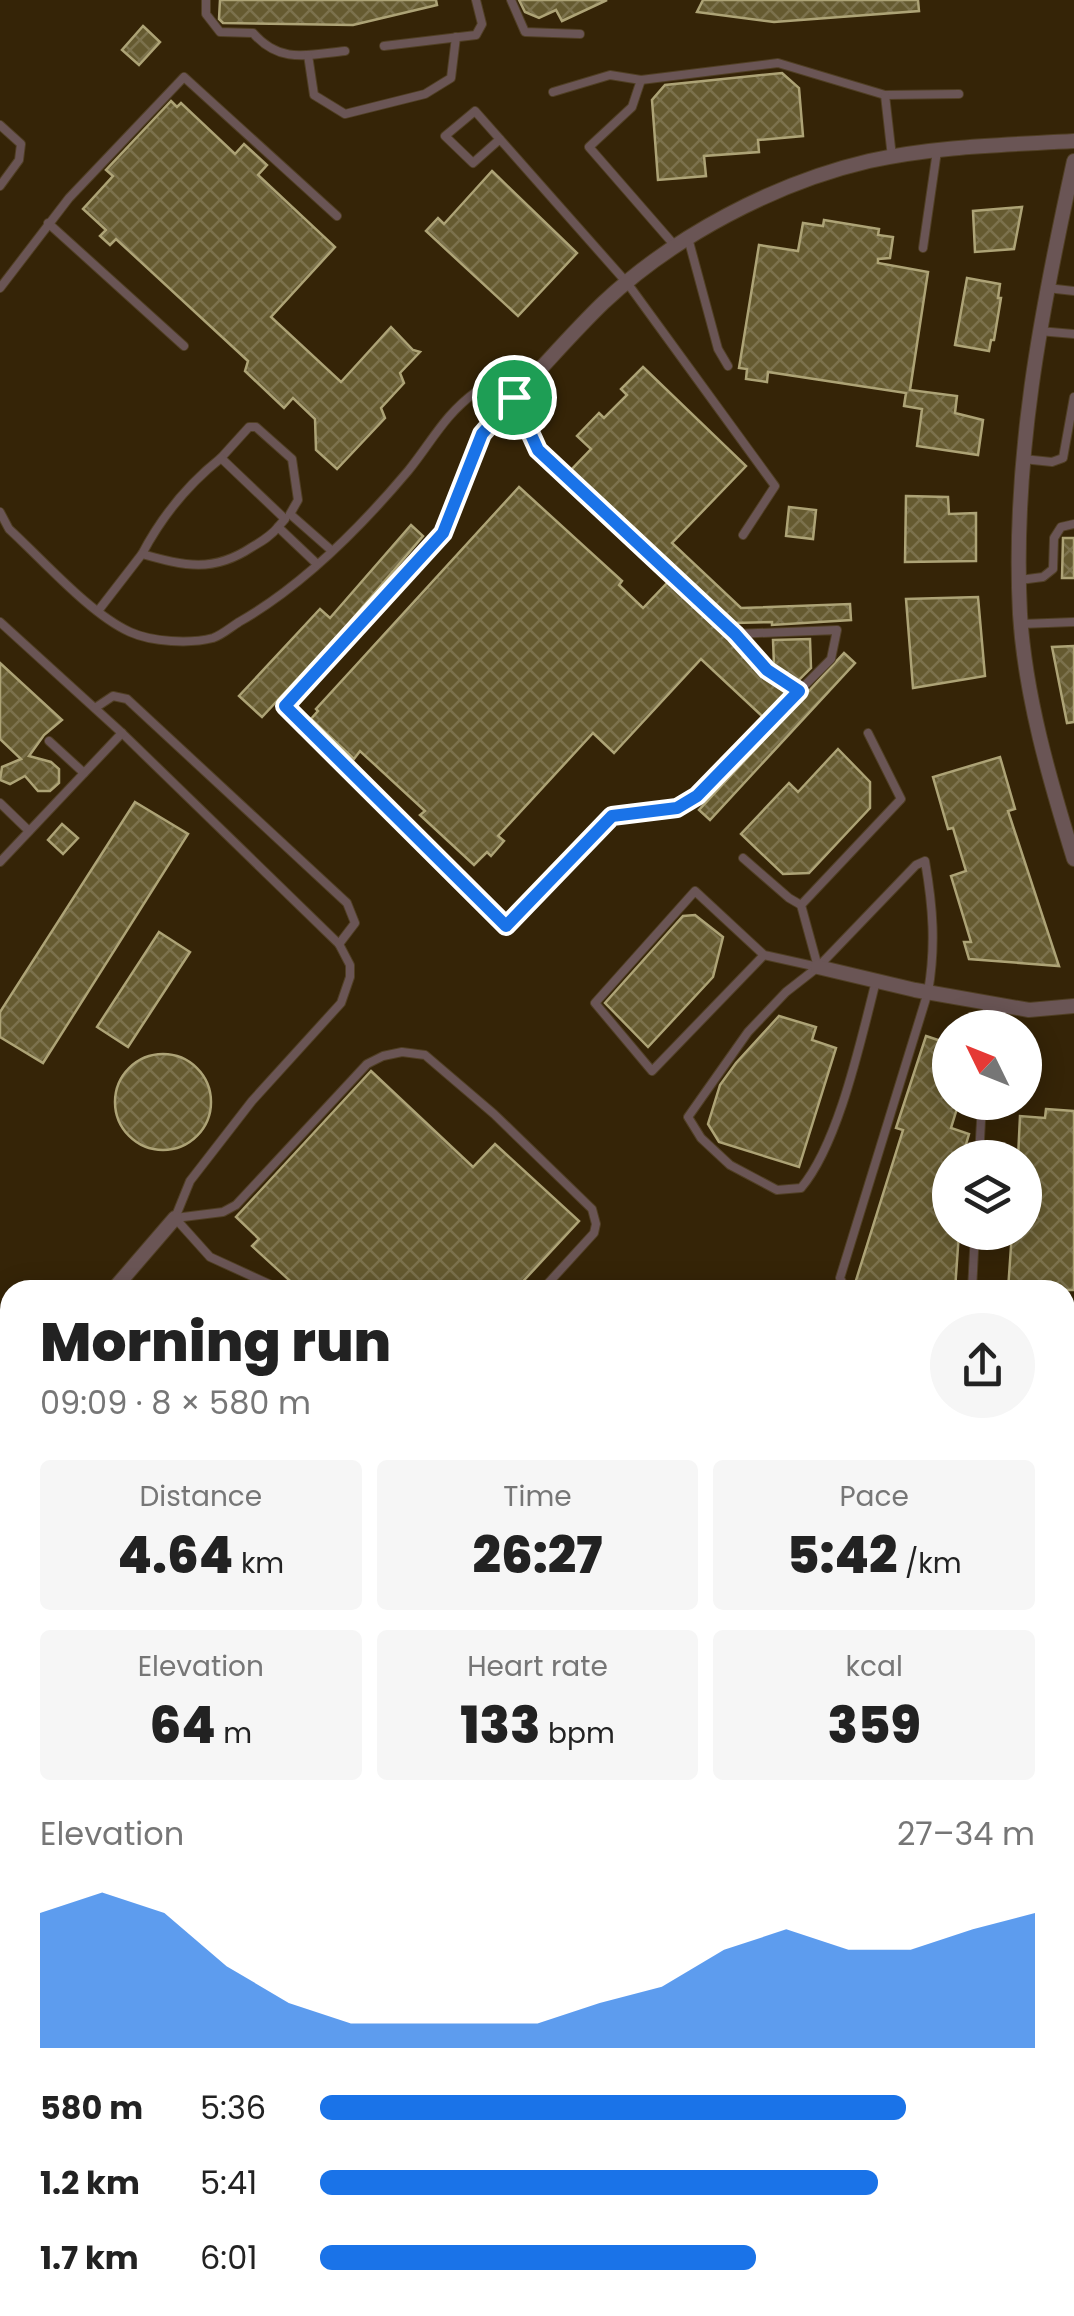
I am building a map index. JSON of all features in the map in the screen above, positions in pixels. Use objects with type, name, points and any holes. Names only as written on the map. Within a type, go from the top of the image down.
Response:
[{"type":"street","points":[[514,397],[605,301],[682,242],[766,195],[868,161],[937,151],[1074,142]]},
{"type":"street","points":[[1074,161],[1028,401],[1018,527],[1021,624],[1032,694],[1074,860]]},
{"type":"street","points":[[818,967],[1029,1010],[1074,1006]]},
{"type":"street","points":[[122,1280],[175,1218]]},
{"type":"lane","points":[[206,0],[206,14],[220,32],[253,33],[268,50],[290,56],[345,51]]},
{"type":"lane","points":[[384,46],[476,35],[482,24],[476,0]]},
{"type":"lane","points":[[512,0],[526,32],[580,34]]},
{"type":"lane","points":[[308,54],[314,95],[344,114],[425,94],[452,78],[456,37]]},
{"type":"lane","points":[[553,92],[610,75],[641,80],[778,63],[885,94],[959,94]]},
{"type":"lane","points":[[0,288],[48,223],[184,77],[337,216]]},
{"type":"lane","points":[[641,80],[632,106],[590,147],[682,242],[718,348],[728,366]]},
{"type":"lane","points":[[885,94],[892,157]]},
{"type":"lane","points":[[500,139],[473,163],[445,136],[475,110],[628,284],[775,486],[743,535]]},
{"type":"lane","points":[[0,125],[20,144],[20,160],[4,175],[0,186]]},
{"type":"lane","points":[[923,248],[937,151]]},
{"type":"lane","points":[[48,223],[184,346]]},
{"type":"lane","points":[[1047,288],[1074,291]]},
{"type":"lane","points":[[1039,331],[1073,332]]},
{"type":"lane","points":[[0,512],[10,529],[98,611],[134,634],[169,640],[213,638],[272,603],[317,564],[407,472],[449,413],[476,391],[514,397]]},
{"type":"lane","points":[[514,397],[538,450],[735,634],[767,670],[799,691]]},
{"type":"lane","points":[[514,397],[482,434],[443,533],[285,706],[506,926],[612,816],[677,808],[697,796],[830,659],[837,630],[735,634]]},
{"type":"lane","points":[[1062,458],[1074,398]]},
{"type":"lane","points":[[98,611],[142,554],[161,519],[204,470],[250,428],[256,427],[292,459],[298,500],[284,520],[242,554],[220,564],[183,566],[142,554]]},
{"type":"lane","points":[[220,459],[284,520],[317,564]]},
{"type":"lane","points":[[1024,459],[1074,460]]},
{"type":"lane","points":[[284,520],[331,550]]},
{"type":"lane","points":[[1020,580],[1044,576],[1052,569],[1054,538],[1062,527],[1074,524]]},
{"type":"lane","points":[[0,622],[122,733],[346,954],[350,977],[341,1002],[252,1101],[190,1181],[175,1218]]},
{"type":"lane","points":[[1021,624],[1074,622]]},
{"type":"lane","points":[[95,708],[113,696],[127,699],[347,903],[355,923],[339,944]]},
{"type":"lane","points":[[0,862],[122,733]]},
{"type":"lane","points":[[801,905],[900,799],[868,733]]},
{"type":"lane","points":[[49,741],[84,773]]},
{"type":"lane","points":[[0,803],[29,831]]},
{"type":"lane","points":[[743,858],[801,905],[818,967]]},
{"type":"lane","points":[[841,1280],[928,992],[935,922],[926,861],[916,865],[818,967],[786,992],[748,1032],[688,1117],[701,1138],[730,1165],[777,1190],[801,1188],[818,1168],[876,981]]},
{"type":"lane","points":[[764,955],[652,1071],[595,1003],[695,891],[764,955],[818,967]]},
{"type":"lane","points":[[987,1010],[988,1003]]},
{"type":"lane","points":[[175,1218],[222,1212],[236,1205],[367,1064],[402,1052],[425,1055],[494,1114],[592,1209],[594,1233],[551,1280]]},
{"type":"lane","points":[[175,1218],[210,1257],[260,1280]]},
{"type":"lane","points":[[973,1280],[974,1250]]},
{"type":"building","points":[[220,0],[436,0],[437,5],[353,25],[223,23],[219,19]]},
{"type":"building","points":[[519,0],[607,0],[562,21],[556,10],[539,18],[525,12]]},
{"type":"building","points":[[703,0],[918,0],[919,11],[774,22],[697,12]]},
{"type":"building","points":[[143,26],[160,42],[139,65],[122,50]]},
{"type":"building","points":[[782,73],[799,88],[803,136],[758,140],[759,152],[704,156],[706,176],[658,180],[652,100],[665,85]]},
{"type":"building","points":[[171,101],[177,107],[181,103],[235,154],[244,144],[267,165],[258,175],[335,247],[271,317],[341,382],[391,327],[413,350],[420,352],[400,373],[404,383],[381,408],[385,418],[337,469],[316,450],[315,419],[293,398],[284,408],[245,371],[248,361],[116,239],[110,245],[100,236],[106,230],[83,209],[113,176],[106,170]]},
{"type":"building","points":[[492,171],[577,253],[518,316],[426,231],[438,218],[444,224]]},
{"type":"building","points":[[1022,207],[1014,249],[975,252],[973,211]]},
{"type":"building","points":[[824,220],[879,229],[878,235],[893,237],[890,258],[878,259],[878,263],[928,272],[910,390],[957,396],[955,413],[983,420],[978,455],[917,446],[922,409],[904,406],[906,393],[768,372],[767,382],[746,379],[747,369],[739,368],[759,245],[798,251],[803,223],[823,226]]},
{"type":"building","points":[[967,278],[1000,284],[1001,298],[989,351],[955,345]]},
{"type":"building","points":[[643,367],[746,466],[672,543],[741,608],[850,604],[851,620],[734,623],[571,470],[591,449],[577,436],[599,413],[604,418],[627,395],[621,389]]},
{"type":"building","points":[[519,487],[622,581],[619,585],[643,608],[668,582],[730,639],[762,675],[787,692],[763,717],[701,659],[614,753],[593,733],[498,836],[504,841],[491,856],[487,852],[474,865],[420,815],[425,811],[360,751],[354,759],[311,719]]},
{"type":"building","points":[[906,496],[948,497],[949,514],[976,513],[976,561],[905,562]]},
{"type":"building","points":[[789,507],[816,510],[813,539],[786,536]]},
{"type":"building","points":[[411,525],[423,536],[262,717],[239,696],[320,609],[330,618]]},
{"type":"building","points":[[1063,538],[1074,538],[1074,578],[1062,578]]},
{"type":"building","points":[[978,597],[985,676],[913,688],[906,599]]},
{"type":"building","points":[[810,639],[811,668],[798,681],[774,665],[773,640]]},
{"type":"building","points":[[1074,646],[1074,722],[1067,723],[1052,647]]},
{"type":"building","points":[[844,653],[855,663],[710,820],[699,810]]},
{"type":"building","points":[[0,663],[62,720],[44,735],[29,756],[51,762],[59,769],[59,783],[50,791],[38,791],[25,776],[10,784],[0,780],[2,767],[21,759],[0,739]]},
{"type":"building","points":[[838,749],[870,782],[870,808],[809,873],[783,874],[741,834],[789,783],[798,792]]},
{"type":"building","points":[[1000,757],[1015,809],[1008,811],[1059,966],[969,959],[964,942],[971,942],[951,876],[966,871],[953,828],[948,829],[933,777]]},
{"type":"building","points":[[135,802],[188,834],[43,1063],[0,1037],[0,1012]]},
{"type":"building","points":[[62,824],[78,838],[63,854],[48,840]]},
{"type":"building","points":[[695,915],[723,937],[713,977],[648,1047],[605,1003],[683,916]]},
{"type":"building","points":[[159,932],[190,952],[128,1047],[97,1027]]},
{"type":"building","points":[[779,1016],[816,1027],[812,1040],[836,1048],[799,1167],[719,1142],[708,1124],[720,1085]]},
{"type":"building","points":[[926,1036],[932,1038],[932,1120],[953,1120],[951,1128],[969,1134],[967,1140],[932,1140],[932,1250],[958,1250],[956,1280],[856,1280],[903,1130],[896,1128]]},
{"type":"building","points":[[163,1054],[181,1057],[197,1068],[208,1084],[208,1120],[197,1136],[181,1147],[163,1150],[145,1147],[129,1136],[118,1120],[115,1102],[118,1084],[129,1068],[145,1057]]},
{"type":"building","points":[[371,1071],[473,1167],[495,1144],[579,1221],[524,1280],[289,1280],[252,1246],[259,1239],[236,1217]]},
{"type":"building","points":[[1046,1109],[1074,1111],[1074,1280],[1009,1280],[1011,1250],[1042,1250],[1042,1140],[1019,1140],[1020,1120],[1042,1118]]},
{"type":"route","points":[[514,397],[538,450],[735,634],[767,670],[799,691],[697,796],[677,808],[612,816],[506,926],[285,706],[443,533],[482,434],[514,397]]}]
